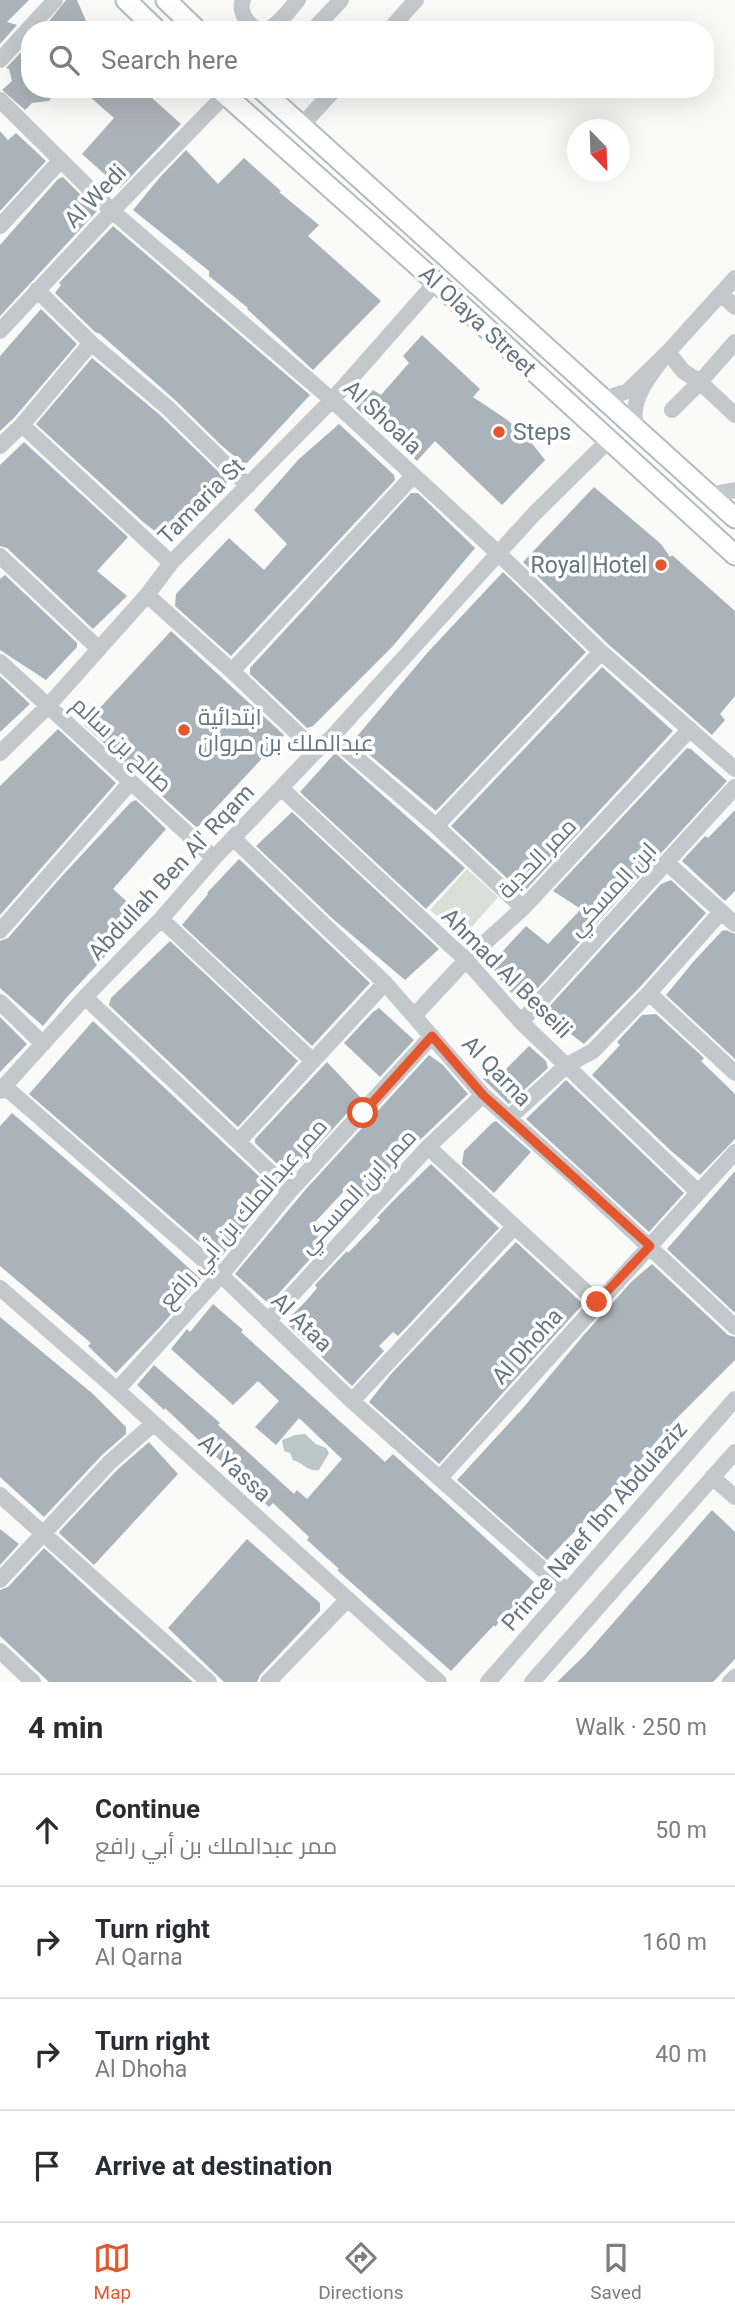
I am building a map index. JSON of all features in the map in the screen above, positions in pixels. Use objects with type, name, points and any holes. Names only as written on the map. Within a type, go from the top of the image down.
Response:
[{"type":"main road","points":[[125,0],[147,21]]},
{"type":"main road","points":[[166,0],[188,21]]},
{"type":"main road","name":"Al Olaya Street","points":[[229,98],[436,282],[735,555]]},
{"type":"main road","name":"Al Olaya Street","points":[[271,98],[735,518]]},
{"type":"street","points":[[36,21],[55,0]]},
{"type":"street","points":[[243,0],[240,7],[242,15],[248,21]]},
{"type":"street","points":[[278,21],[298,0]]},
{"type":"street","points":[[397,21],[416,0]]},
{"type":"street","points":[[320,21],[336,2]]},
{"type":"street","points":[[0,60],[21,37]]},
{"type":"street","name":"Al Wedi","points":[[0,331],[216,98]]},
{"type":"street","points":[[301,126],[327,98]]},
{"type":"street","name":"Al Shoala","points":[[0,100],[112,211],[332,400],[601,652],[735,769]]},
{"type":"street","points":[[0,226],[61,160]]},
{"type":"street","points":[[604,399],[628,391],[668,352],[735,278]]},
{"type":"street","name":"Tamaria St","points":[[0,752],[48,706],[100,649],[172,563],[332,400],[436,282]]},
{"type":"street","points":[[37,290],[91,343],[167,407],[248,486]]},
{"type":"street","points":[[721,293],[735,307]]},
{"type":"street","points":[[671,410],[735,342]]},
{"type":"street","points":[[0,446],[22,425],[91,343]]},
{"type":"street","points":[[668,352],[682,372],[700,382],[735,415]]},
{"type":"street","points":[[638,430],[635,424],[635,404],[650,375],[668,352]]},
{"type":"street","points":[[22,425],[172,563]]},
{"type":"street","name":"Abdullah Ben Al' Rqam","points":[[2,1088],[85,997],[162,919],[214,858],[332,737],[534,514],[608,441]]},
{"type":"street","points":[[232,671],[413,476]]},
{"type":"street","points":[[709,495],[735,490]]},
{"type":"street","points":[[0,556],[100,649]]},
{"type":"street","points":[[147,595],[316,751]]},
{"type":"street","points":[[436,826],[601,652]]},
{"type":"street","name":"صالح بن سالم","points":[[0,662],[214,858]]},
{"type":"street","name":"ممر الحدبة","points":[[414,1016],[466,960],[523,908],[690,729]]},
{"type":"street","points":[[332,737],[436,826],[523,908]]},
{"type":"street","points":[[0,931],[130,783]]},
{"type":"street","name":"ابن المسكي","points":[[521,1022],[735,787]]},
{"type":"street","name":"Ahmad Al Beseili","points":[[281,788],[466,960],[521,1022],[698,1192]]},
{"type":"street","name":"Al Qarna","points":[[234,839],[385,984],[483,1095],[735,1327]]},
{"type":"street","points":[[667,863],[735,924]]},
{"type":"street","points":[[509,1118],[567,1065],[593,1052],[721,912]]},
{"type":"street","points":[[162,919],[312,1060]]},
{"type":"street","points":[[238,1142],[385,984]]},
{"type":"street","points":[[649,993],[735,1073]]},
{"type":"street","points":[[85,997],[290,1191]]},
{"type":"street","points":[[0,1002],[43,1044]]},
{"type":"street","name":"ممر عبدالملك بن أبي رافع","points":[[117,1390],[221,1275],[290,1191],[432,1036]]},
{"type":"street","name":"Al Ataa","points":[[2,1088],[221,1275],[352,1401],[568,1591]]},
{"type":"street","name":"ممر ابن المسكي","points":[[268,1321],[428,1147],[483,1095]]},
{"type":"street","points":[[428,1147],[597,1302]]},
{"type":"street","name":"Al Dhoha","points":[[440,1478],[735,1152]]},
{"type":"street","points":[[352,1401],[514,1227]]},
{"type":"street","name":"Al Yassa","points":[[0,1288],[117,1390],[439,1682]]},
{"type":"street","name":"Prince Naief Ibn Abdulaziz","points":[[488,1682],[735,1399]]},
{"type":"street","points":[[0,1580],[110,1462],[153,1424]]},
{"type":"street","points":[[532,1682],[735,1452]]},
{"type":"street","points":[[712,1477],[735,1497]]},
{"type":"street","points":[[0,1495],[209,1682]]},
{"type":"street","points":[[268,1682],[348,1600]]},
{"type":"street","points":[[0,1651],[33,1682]]},
{"type":"street","points":[[8,1682],[19,1669]]},
{"type":"street","points":[[730,1682],[735,1677]]},
{"type":"shaded area","points":[[467,869],[498,897],[462,938],[430,910]]},
{"type":"shaded area","points":[[305,1434],[329,1453],[319,1470],[308,1469],[284,1451],[282,1440]]},
{"type":"building","points":[[0,0],[29,0],[7,22],[17,25],[0,44]]},
{"type":"building","points":[[66,0],[77,0],[86,21],[49,21]]},
{"type":"building","points":[[21,52],[21,98],[52,98],[49,101],[32,103],[25,110],[2,90],[12,81],[9,69],[6,68]]},
{"type":"building","points":[[91,98],[152,98],[181,124],[120,188],[82,154],[114,118]]},
{"type":"building","points":[[0,131],[8,140],[16,133],[46,161],[0,211]]},
{"type":"building","points":[[186,150],[218,184],[244,158],[319,225],[308,236],[381,301],[313,370],[248,308],[209,276],[209,271],[133,210]]},
{"type":"building","points":[[63,177],[97,211],[0,316],[0,245],[58,179]]},
{"type":"building","points":[[113,226],[310,395],[247,463],[241,462],[222,446],[174,399],[95,332],[55,293],[61,285],[59,283]]},
{"type":"building","points":[[41,309],[77,344],[0,431],[0,356]]},
{"type":"building","points":[[422,335],[480,389],[473,397],[527,437],[545,460],[502,505],[435,441],[417,461],[356,408],[373,390],[381,395],[409,363],[403,356]]},
{"type":"building","points":[[92,358],[160,415],[228,481],[200,515],[170,543],[142,521],[36,424]]},
{"type":"building","points":[[339,424],[394,475],[395,480],[231,656],[175,606],[176,594],[229,538],[264,570],[287,544],[254,510],[299,459]]},
{"type":"building","points":[[24,442],[128,537],[97,571],[127,596],[93,629],[7,548],[0,546],[0,465]]},
{"type":"building","points":[[594,487],[661,544],[670,557],[672,555],[735,611],[735,696],[720,714],[725,720],[712,735],[608,644],[523,562]]},
{"type":"building","points":[[411,493],[418,493],[475,548],[393,646],[313,726],[307,728],[250,674],[250,668]]},
{"type":"building","points":[[503,572],[586,652],[436,811],[353,741],[428,652]]},
{"type":"building","points":[[5,575],[77,643],[77,647],[46,680],[0,650],[0,579]]},
{"type":"building","name":"ابتدائية عبدالملك بن مروان","points":[[171,631],[284,735],[197,828],[84,725]]},
{"type":"building","points":[[602,667],[673,731],[523,893],[451,826]]},
{"type":"building","points":[[0,676],[30,704],[0,732]]},
{"type":"building","points":[[58,729],[116,783],[0,915],[0,786]]},
{"type":"building","points":[[687,748],[727,781],[524,1003],[507,989],[490,965],[526,926],[548,944],[581,909],[553,891]]},
{"type":"building","points":[[335,753],[465,868],[426,909],[300,792]]},
{"type":"building","points":[[136,800],[166,829],[113,889],[143,916],[43,1026],[0,988],[0,941],[8,938],[62,876],[131,802]]},
{"type":"building","points":[[735,810],[735,891],[725,901],[682,861]]},
{"type":"building","points":[[292,812],[439,949],[405,980],[333,919],[256,846]]},
{"type":"building","points":[[239,859],[370,983],[312,1046],[182,925]]},
{"type":"building","points":[[671,880],[706,913],[641,986],[584,1044],[551,1019],[547,1009],[661,884]]},
{"type":"building","points":[[726,930],[735,934],[735,1059],[666,995],[694,961]]},
{"type":"building","points":[[170,941],[298,1061],[238,1127],[109,1005],[111,998]]},
{"type":"building","points":[[379,1008],[414,1040],[380,1077],[344,1043]]},
{"type":"building","points":[[656,1014],[704,1058],[701,1061],[735,1094],[735,1139],[700,1175],[592,1075],[620,1045],[617,1042],[642,1015]]},
{"type":"building","points":[[0,1017],[27,1044],[0,1072]]},
{"type":"building","points":[[93,1021],[276,1192],[219,1259],[29,1094]]},
{"type":"building","points":[[529,1046],[546,1061],[548,1068],[509,1104],[483,1079],[487,1075],[494,1081]]},
{"type":"building","points":[[429,1055],[443,1065],[468,1094],[420,1140],[361,1204],[345,1190],[316,1221],[331,1236],[269,1304],[235,1274],[306,1189]]},
{"type":"building","points":[[327,1062],[361,1098],[290,1176],[255,1143],[255,1139]]},
{"type":"building","points":[[566,1080],[684,1193],[649,1232],[526,1119]]},
{"type":"building","points":[[12,1113],[201,1279],[116,1373],[88,1346],[91,1343],[0,1266],[0,1126]]},
{"type":"building","points":[[496,1121],[531,1152],[494,1193],[462,1164],[464,1151]]},
{"type":"building","points":[[431,1164],[499,1228],[398,1336],[393,1332],[379,1346],[384,1351],[352,1386],[288,1325],[287,1320],[317,1288],[315,1285]]},
{"type":"building","points":[[735,1171],[735,1313],[667,1249]]},
{"type":"building","points":[[516,1242],[583,1304],[439,1464],[369,1402],[391,1374]]},
{"type":"building","points":[[652,1264],[728,1335],[735,1337],[735,1360],[673,1422],[614,1491],[547,1560],[457,1480],[631,1282]]},
{"type":"building","points":[[213,1304],[385,1462],[393,1454],[534,1582],[495,1627],[494,1625],[451,1671],[337,1570],[339,1569],[307,1540],[309,1537],[273,1503],[269,1507],[165,1408],[164,1410],[137,1385],[154,1365],[294,1494],[297,1490],[307,1499],[342,1459],[299,1418],[276,1445],[255,1427],[279,1401],[258,1381],[233,1405],[171,1349],[187,1329],[190,1332]]},
{"type":"building","points":[[0,1317],[93,1394],[126,1427],[126,1434],[102,1455],[44,1517],[0,1477]]},
{"type":"building","points":[[149,1442],[178,1474],[94,1565],[59,1533],[117,1470]]},
{"type":"building","points":[[712,1510],[735,1532],[735,1659],[713,1682],[557,1682],[585,1655]]},
{"type":"building","points":[[0,1529],[19,1544],[0,1565]]},
{"type":"building","points":[[247,1539],[320,1603],[320,1611],[260,1675],[257,1682],[224,1682],[168,1628]]},
{"type":"building","points":[[44,1548],[193,1682],[49,1682],[0,1636],[0,1590],[8,1587]]},
{"type":"place","name":"Steps","points":[[499,432]]},
{"type":"place","name":"Royal Hotel","points":[[661,565]]},
{"type":"place","name":"ابتدائية عبدالملك بن مروان","points":[[184,730]]},
{"type":"route","points":[[363,1113],[432,1036],[483,1095],[650,1246],[597,1302]]}]
